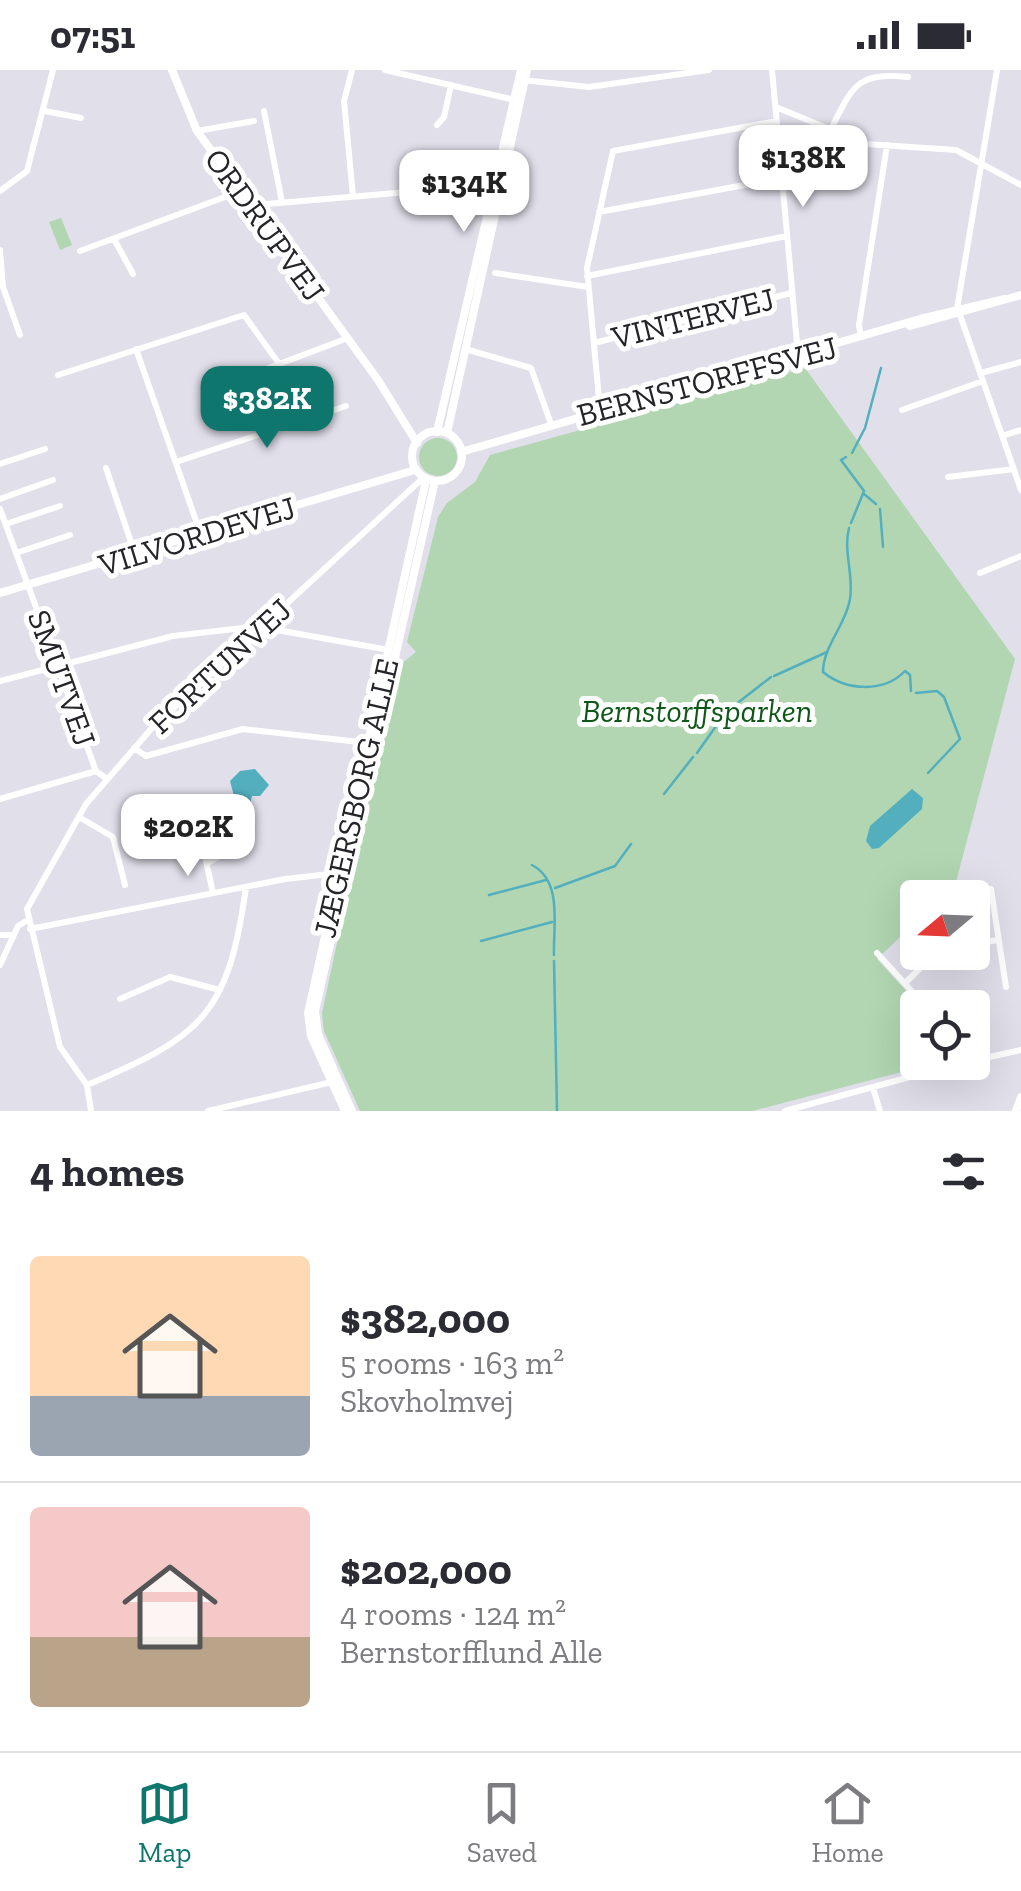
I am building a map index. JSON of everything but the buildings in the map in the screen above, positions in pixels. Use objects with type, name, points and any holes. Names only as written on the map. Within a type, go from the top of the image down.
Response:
[{"type":"street","points":[[0,191],[28,171],[53,70]]},
{"type":"street","name":"ORDRUPVEJ","points":[[172,70],[197,131],[421,439]]},
{"type":"street","points":[[352,70],[344,101],[352,196]]},
{"type":"street","points":[[385,70],[517,100]]},
{"type":"street","points":[[442,432],[523,75],[589,87],[709,70]]},
{"type":"street","points":[[772,70],[798,356]]},
{"type":"street","points":[[997,70],[958,312],[1021,490]]},
{"type":"street","points":[[831,129],[850,90],[863,79],[882,75],[908,77]]},
{"type":"street","points":[[437,125],[444,117],[451,85]]},
{"type":"street","points":[[776,107],[865,144],[946,147],[1021,185]]},
{"type":"street","points":[[45,111],[81,118]]},
{"type":"street","points":[[264,111],[282,202]]},
{"type":"street","points":[[197,131],[254,121]]},
{"type":"street","points":[[600,410],[587,276],[611,156],[619,148],[777,122]]},
{"type":"street","points":[[862,338],[859,324],[887,145]]},
{"type":"street","points":[[599,212],[782,178]]},
{"type":"street","points":[[256,211],[282,202],[443,189],[494,201]]},
{"type":"street","points":[[80,251],[241,191]]},
{"type":"street","points":[[587,276],[787,236]]},
{"type":"street","points":[[114,239],[120,257],[133,274]]},
{"type":"street","points":[[0,250],[3,286],[20,335]]},
{"type":"street","points":[[495,274],[588,287]]},
{"type":"street","name":"VINTERVEJ","points":[[594,343],[792,293]]},
{"type":"street","name":"BERNSTORFFSVEJ","points":[[460,449],[1021,295]]},
{"type":"street","points":[[58,375],[244,315],[280,365],[284,426]]},
{"type":"street","points":[[234,380],[348,338]]},
{"type":"street","points":[[461,348],[531,368],[551,424]]},
{"type":"street","points":[[136,349],[201,536]]},
{"type":"street","points":[[902,410],[1021,362]]},
{"type":"street","points":[[176,462],[346,406]]},
{"type":"street","points":[[1002,436],[1021,430]]},
{"type":"street","points":[[442,432],[460,449],[456,471],[422,474],[421,439],[442,432]]},
{"type":"street","points":[[0,464],[44,449]]},
{"type":"street","points":[[106,468],[136,555]]},
{"type":"street","points":[[948,477],[1014,469]]},
{"type":"street","name":"VILVORDEVEJ","points":[[0,594],[392,475],[422,474]]},
{"type":"street","name":"FORTUNVEJ","points":[[0,965],[14,935],[29,924],[27,909],[79,818],[107,779],[134,748],[422,474]]},
{"type":"street","name":"JÆGERSBORG ALLE","points":[[348,1111],[312,1036],[308,1013],[371,744],[422,474]]},
{"type":"street","name":"JÆGERSBORG ALLE","points":[[371,744],[422,474]]},
{"type":"street","points":[[0,499],[53,480]]},
{"type":"street","points":[[6,524],[60,506]]},
{"type":"street","name":"SMUTVEJ","points":[[0,509],[96,771]]},
{"type":"street","points":[[16,553],[70,535]]},
{"type":"street","points":[[980,573],[1021,556]]},
{"type":"street","points":[[260,627],[389,650]]},
{"type":"street","points":[[0,681],[202,631],[243,628],[252,634]]},
{"type":"street","points":[[134,748],[146,756],[243,728],[371,744]]},
{"type":"street","points":[[0,799],[96,771],[107,779]]},
{"type":"street","points":[[192,798],[214,893]]},
{"type":"street","points":[[79,818],[112,838],[125,885]]},
{"type":"street","points":[[208,863],[226,852]]},
{"type":"street","points":[[91,1111],[87,1085],[60,1047],[29,924],[328,871],[342,874]]},
{"type":"street","points":[[87,1085],[177,1044],[209,1010],[220,990],[246,887]]},
{"type":"street","points":[[991,889],[1006,986]]},
{"type":"street","points":[[0,935],[14,935]]},
{"type":"street","points":[[990,941],[997,940]]},
{"type":"street","points":[[876,953],[911,990]]},
{"type":"street","points":[[905,983],[918,970]]},
{"type":"street","points":[[120,999],[170,977],[220,990]]},
{"type":"street","points":[[990,1056],[1021,1050]]},
{"type":"street","points":[[787,1111],[901,1080]]},
{"type":"street","points":[[208,1111],[335,1081]]},
{"type":"street","points":[[873,1088],[880,1111]]},
{"type":"street","points":[[1016,1111],[1021,1097]]},
{"type":"green space","points":[[61,218],[72,245],[60,250],[49,222]]},
{"type":"green space","name":"Bernstorffsparken","points":[[805,368],[1015,659],[956,880],[900,880],[900,937],[877,959],[905,990],[900,990],[900,1072],[752,1111],[360,1111],[324,1031],[322,1013],[396,668],[416,652],[407,642],[438,517],[447,503],[475,482],[490,455]]},
{"type":"green space","points":[[438,438],[451,444],[457,457],[451,470],[438,476],[425,470],[419,457],[425,444]]},
{"type":"water","points":[[255,769],[269,785],[260,796],[252,796],[249,808],[238,811],[230,781],[240,771]]},
{"type":"water","points":[[912,789],[923,798],[922,809],[879,848],[872,849],[866,841],[870,826]]},
{"type":"waterway","points":[[852,453],[865,428],[881,368]]},
{"type":"waterway","points":[[846,457],[841,460],[864,491],[851,523]]},
{"type":"waterway","points":[[864,494],[876,504]]},
{"type":"waterway","points":[[880,509],[883,547]]},
{"type":"waterway","points":[[849,528],[850,599],[823,672],[843,683],[865,687],[887,683],[905,671],[910,675],[911,691]]},
{"type":"waterway","points":[[774,676],[827,652]]},
{"type":"waterway","points":[[697,753],[726,712],[771,677]]},
{"type":"waterway","points":[[916,693],[937,691],[944,697],[960,739],[928,773]]},
{"type":"waterway","points":[[664,794],[693,757]]},
{"type":"waterway","points":[[555,888],[615,866],[631,844]]},
{"type":"waterway","points":[[532,865],[542,872],[552,893],[554,955]]},
{"type":"waterway","points":[[489,895],[546,880]]},
{"type":"waterway","points":[[481,941],[552,922]]},
{"type":"waterway","points":[[554,961],[557,1111]]}]
